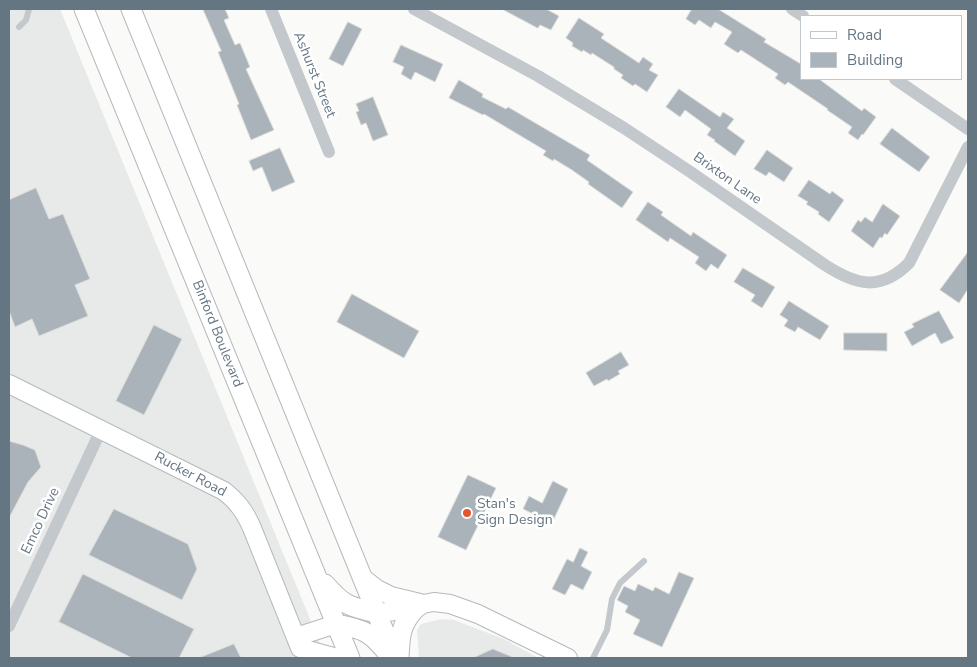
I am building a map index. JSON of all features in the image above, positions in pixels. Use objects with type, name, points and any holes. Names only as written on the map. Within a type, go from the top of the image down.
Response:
[{"type":"main road","name":"Binford Boulevard","points":[[84,9],[350,658]]},
{"type":"main road","points":[[131,9],[395,658]]},
{"type":"main road","points":[[317,575],[339,600],[356,608],[377,613]]},
{"type":"main road","points":[[395,658],[404,623],[419,607]]},
{"type":"main road","points":[[336,624],[357,627],[374,636],[395,658]]},
{"type":"street","name":"Ashurst Street","points":[[271,9],[329,152]]},
{"type":"street","name":"Brixton Lane","points":[[414,9],[518,65],[592,109],[695,175],[840,275],[857,282],[885,280],[901,271],[909,263],[968,147]]},
{"type":"street","points":[[896,80],[968,128]]},
{"type":"street","name":"Rucker Road","points":[[9,384],[224,491],[236,501],[244,511],[252,528],[300,648]]},
{"type":"street","name":"Emco Drive","points":[[9,626],[101,430]]},
{"type":"street","points":[[363,578],[377,589],[419,607]]},
{"type":"street","points":[[377,613],[443,602],[468,609],[568,658]]},
{"type":"street","points":[[300,648],[336,624]]},
{"type":"street","points":[[300,648],[337,658]]},
{"type":"lane","points":[[19,27],[26,20],[28,9]]},
{"type":"lane","points":[[593,658],[607,630],[612,599],[620,583],[644,561]]},
{"type":"shaded area","points":[[9,9],[60,9],[326,658],[9,658]]},
{"type":"shaded area","points":[[442,619],[454,620],[504,639],[538,658],[419,658],[417,630],[421,624]]},
{"type":"building","points":[[203,9],[225,9],[229,18],[224,20],[235,45],[240,43],[250,67],[246,69],[274,130],[251,140],[218,52],[221,51]]},
{"type":"building","points":[[502,9],[546,9],[559,16],[551,30],[540,25],[538,28]]},
{"type":"building","points":[[692,9],[718,9],[766,39],[764,42],[800,63],[800,80],[820,80],[862,111],[864,108],[876,117],[858,140],[848,133],[852,127],[828,109],[788,82],[785,85],[775,78],[778,74],[741,50],[738,53],[724,44],[732,32],[715,22],[711,28],[699,20],[695,25],[686,19]]},
{"type":"building","points":[[579,18],[604,34],[601,38],[639,63],[643,57],[653,64],[649,70],[658,75],[647,92],[621,78],[623,75],[614,67],[592,53],[591,55],[583,50],[582,52],[572,46],[573,43],[566,38]]},
{"type":"building","points":[[348,22],[362,29],[343,66],[329,59]]},
{"type":"building","points":[[401,45],[443,64],[435,82],[415,72],[411,80],[401,74],[404,67],[393,62]]},
{"type":"building","points":[[459,80],[483,94],[482,97],[506,109],[508,107],[590,155],[587,160],[633,192],[622,208],[572,170],[554,159],[553,161],[543,155],[546,151],[484,114],[449,98]]},
{"type":"building","points":[[679,89],[720,117],[723,112],[734,119],[727,128],[745,141],[735,156],[707,135],[711,129],[685,110],[680,117],[666,107]]},
{"type":"building","points":[[373,97],[388,135],[373,141],[366,123],[361,125],[356,112],[359,111],[356,104]]},
{"type":"building","points":[[892,128],[930,157],[919,172],[880,144]]},
{"type":"building","points":[[280,148],[295,182],[272,192],[262,167],[253,171],[249,161]]},
{"type":"building","points":[[767,150],[793,168],[784,182],[769,172],[766,176],[754,169]]},
{"type":"building","points":[[809,180],[830,194],[832,191],[844,200],[829,222],[818,214],[819,212],[806,204],[808,202],[798,196]]},
{"type":"building","points":[[36,188],[49,219],[63,214],[90,279],[75,285],[88,316],[39,336],[32,319],[15,327],[9,311],[9,200]]},
{"type":"building","points":[[648,202],[663,212],[661,215],[691,236],[693,232],[727,255],[718,269],[711,264],[706,271],[695,263],[699,257],[670,238],[668,242],[636,220]]},
{"type":"building","points":[[883,204],[900,216],[887,235],[885,233],[882,238],[880,237],[873,248],[851,231],[858,220],[861,222],[865,217],[872,222]]},
{"type":"building","points":[[968,252],[968,289],[959,303],[940,290]]},
{"type":"building","points":[[743,268],[775,287],[762,308],[751,301],[755,295],[734,282]]},
{"type":"building","points":[[352,294],[419,331],[404,358],[337,322]]},
{"type":"building","points":[[789,301],[829,326],[820,340],[798,327],[795,332],[784,326],[788,320],[780,315]]},
{"type":"building","points":[[939,311],[954,338],[941,344],[935,333],[912,346],[904,332],[914,327],[912,324]]},
{"type":"building","points":[[154,325],[182,339],[144,415],[116,401]]},
{"type":"building","points":[[844,333],[887,333],[887,351],[844,350]]},
{"type":"building","points":[[621,352],[629,365],[618,371],[620,374],[594,386],[586,373]]},
{"type":"building","points":[[9,441],[35,450],[41,467],[28,482],[9,518]]},
{"type":"building","name":"Stan's Sign Design","points":[[468,475],[496,488],[466,550],[438,537]]},
{"type":"building","points":[[553,481],[568,489],[552,523],[523,509],[529,496],[542,503]]},
{"type":"building","points":[[114,509],[188,544],[197,569],[182,600],[89,555]]},
{"type":"building","points":[[580,548],[588,552],[581,566],[592,572],[583,590],[571,584],[565,595],[552,589],[567,559],[573,562]]},
{"type":"building","points":[[679,572],[694,578],[662,647],[633,634],[640,620],[625,612],[628,606],[617,600],[624,586],[635,591],[638,584],[653,591],[655,587],[669,594]]},
{"type":"building","points":[[83,574],[194,629],[179,658],[132,658],[59,622]]},
{"type":"building","points":[[234,644],[241,658],[199,658]]},
{"type":"building","points":[[493,649],[515,658],[473,658]]},
{"type":"place","name":"Stan's Sign Design","points":[[467,513]]}]
